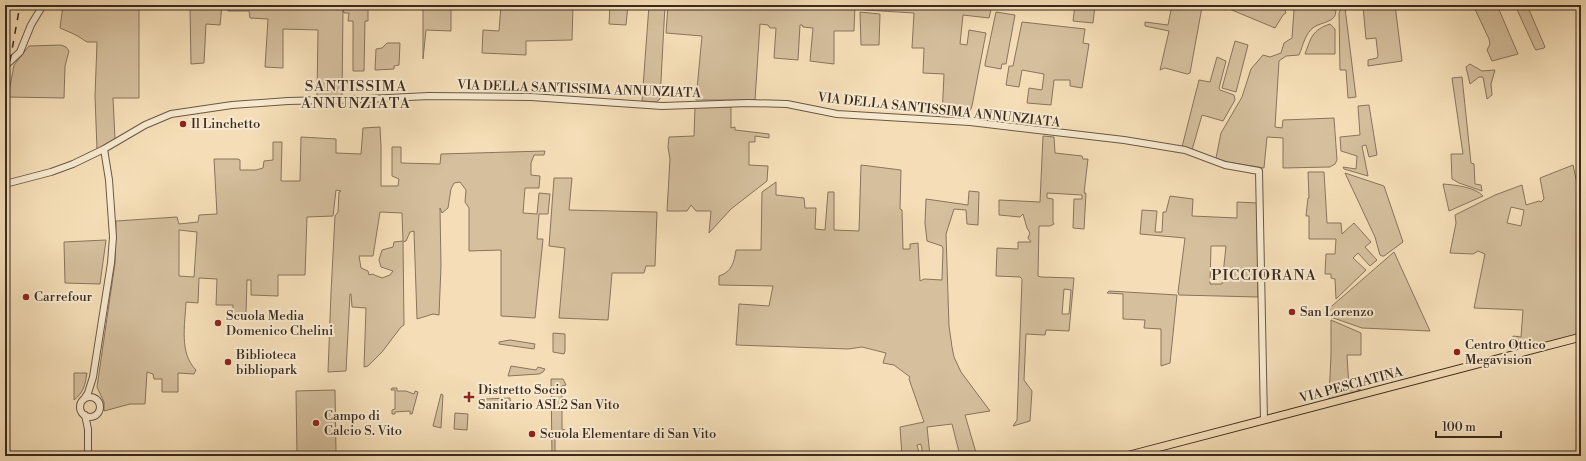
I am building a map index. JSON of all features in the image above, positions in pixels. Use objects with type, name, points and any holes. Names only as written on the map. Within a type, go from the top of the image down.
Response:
[{"type":"main road","name":"VIA PESCIATINA","points":[[1126,456],[1581,337]]},
{"type":"street","points":[[5,66],[20,52],[31,25],[43,5]]},
{"type":"street","name":"VIA DELLA SANTISSIMA ANNUNZIATA","points":[[5,184],[51,172],[104,149],[171,114],[226,106],[288,101],[428,96],[578,99],[662,106],[748,103],[787,104],[836,114],[970,122],[1124,140],[1185,150],[1225,165],[1258,171],[1264,420]]},
{"type":"street","points":[[88,456],[88,429],[84,415],[80,408],[81,402],[88,393],[93,377],[111,263],[113,237],[104,149]]},
{"type":"street","points":[[88,429],[94,416],[100,409],[94,390],[93,377]]},
{"type":"street","points":[[84,399],[91,397],[98,400]]},
{"type":"street","points":[[84,415],[89,417],[94,416]]},
{"type":"shaded area","points":[[63,5],[139,5],[139,98],[113,98],[115,139],[97,150],[95,96],[97,42],[87,42],[60,28]]},
{"type":"shaded area","points":[[190,5],[222,5],[220,25],[206,24],[204,63],[191,64]]},
{"type":"shaded area","points":[[228,5],[368,5],[368,21],[365,21],[364,71],[353,71],[353,21],[348,21],[349,13],[344,13],[343,9],[342,97],[317,97],[318,30],[283,29],[283,68],[265,67],[268,19],[250,18],[249,11],[228,11]]},
{"type":"shaded area","points":[[423,5],[451,5],[451,31],[426,30],[423,59]]},
{"type":"shaded area","points":[[501,5],[529,7],[529,5],[573,5],[572,40],[526,41],[526,55],[482,53],[483,30],[499,31]]},
{"type":"shaded area","points":[[610,5],[628,5],[626,25],[609,24]]},
{"type":"shaded area","points":[[649,5],[665,5],[660,99],[656,102],[642,101]]},
{"type":"shaded area","points":[[668,5],[855,5],[854,31],[834,31],[834,64],[810,61],[813,28],[803,27],[802,25],[800,25],[798,60],[774,58],[776,28],[770,28],[768,25],[760,24],[755,100],[696,100],[702,36],[666,33]]},
{"type":"shaded area","points":[[860,5],[992,5],[989,18],[963,15],[960,44],[967,45],[969,30],[986,33],[970,111],[967,114],[949,113],[942,116],[944,74],[923,73],[924,48],[912,48],[914,13],[865,10],[860,9]]},
{"type":"shaded area","points":[[1075,5],[1095,5],[1093,23],[1073,21]]},
{"type":"shaded area","points":[[1172,5],[1205,5],[1202,7],[1190,73],[1187,74],[1165,68],[1160,70],[1169,31],[1145,26],[1145,22],[1168,25]]},
{"type":"shaded area","points":[[1212,5],[1297,5],[1285,10],[1286,13],[1283,15],[1275,28],[1227,8],[1226,10]]},
{"type":"shaded area","points":[[1395,5],[1402,61],[1368,66],[1368,60],[1377,58],[1378,56],[1376,38],[1366,39],[1363,6]]},
{"type":"shaded area","points":[[1473,5],[1497,5],[1518,54],[1492,61],[1487,50],[1490,44],[1489,39]]},
{"type":"shaded area","points":[[1515,5],[1527,5],[1545,47],[1544,48],[1535,49]]},
{"type":"shaded area","points":[[1304,7],[1329,7],[1336,11],[1331,20],[1317,25],[1311,30],[1306,36],[1299,55],[1286,56],[1279,61],[1275,127],[1282,128],[1283,120],[1334,118],[1337,160],[1335,164],[1330,167],[1283,168],[1283,138],[1267,137],[1264,168],[1227,162],[1216,158],[1221,133],[1242,97],[1251,69],[1263,55],[1270,57],[1281,53],[1284,43],[1292,38],[1294,10]]},
{"type":"shaded area","points":[[1345,8],[1356,97],[1348,98],[1346,70],[1340,70],[1339,13],[1341,9]]},
{"type":"shaded area","points":[[860,12],[880,14],[879,45],[861,45]]},
{"type":"shaded area","points":[[996,12],[1015,15],[1006,64],[1002,64],[1001,69],[985,66]]},
{"type":"shaded area","points":[[1022,22],[1085,29],[1083,43],[1089,44],[1082,88],[1070,86],[1070,80],[1054,80],[1051,105],[1027,103],[1029,88],[1042,90],[1044,74],[1022,70],[1019,87],[1006,85],[1009,66],[1013,66]]},
{"type":"shaded area","points":[[1330,24],[1335,29],[1335,54],[1305,54],[1313,35],[1319,29]]},
{"type":"shaded area","points":[[1235,41],[1248,45],[1236,92],[1222,88]]},
{"type":"shaded area","points":[[387,43],[400,43],[399,65],[394,66],[394,69],[375,70],[376,49],[382,48]]},
{"type":"shaded area","points":[[61,45],[66,47],[69,51],[65,66],[64,98],[8,97],[14,65],[29,46]]},
{"type":"shaded area","points":[[1217,57],[1226,61],[1219,88],[1220,90],[1234,95],[1235,100],[1223,121],[1202,115],[1192,150],[1182,147],[1199,80],[1210,82]]},
{"type":"shaded area","points":[[1470,64],[1482,71],[1495,70],[1491,84],[1492,95],[1487,99],[1483,77],[1479,77],[1470,84],[1466,67]]},
{"type":"shaded area","points":[[1462,77],[1471,163],[1474,164],[1475,184],[1481,185],[1482,191],[1452,179],[1451,154],[1463,154],[1452,78]]},
{"type":"shaded area","points":[[1369,105],[1377,155],[1369,157],[1366,145],[1362,146],[1368,176],[1344,169],[1343,167],[1356,169],[1357,156],[1341,151],[1340,137],[1360,135],[1358,106]]},
{"type":"shaded area","points":[[695,107],[731,107],[731,128],[735,127],[735,130],[769,134],[769,138],[755,136],[755,142],[749,142],[749,165],[768,166],[767,181],[731,209],[709,233],[711,211],[696,211],[691,205],[687,211],[667,211],[670,159],[668,147],[669,137],[694,136]]},
{"type":"shaded area","points":[[380,127],[381,186],[398,186],[399,179],[392,176],[392,147],[401,147],[401,163],[440,164],[441,154],[545,151],[544,155],[534,155],[531,163],[531,175],[540,176],[539,188],[525,188],[523,213],[537,214],[539,193],[550,194],[548,214],[539,214],[537,239],[543,239],[535,318],[501,316],[501,250],[469,251],[469,208],[465,202],[466,190],[460,182],[454,183],[451,189],[448,208],[442,213],[440,208],[441,266],[439,315],[433,314],[417,319],[414,231],[410,232],[406,241],[403,242],[404,325],[382,352],[368,366],[364,367],[366,308],[352,307],[350,294],[346,371],[328,372],[335,216],[338,212],[339,192],[341,191],[336,190],[333,216],[307,217],[305,275],[278,275],[278,296],[251,295],[251,280],[247,280],[246,313],[233,313],[233,305],[216,305],[217,279],[199,278],[198,303],[186,302],[184,329],[185,347],[187,355],[196,370],[194,374],[178,373],[178,392],[162,392],[162,379],[154,379],[153,374],[147,372],[145,404],[130,404],[104,411],[104,402],[97,387],[115,263],[116,221],[177,217],[179,224],[198,222],[199,215],[217,214],[214,159],[238,159],[240,160],[240,170],[256,170],[263,168],[264,161],[273,160],[273,142],[282,142],[281,181],[300,181],[301,137],[336,139],[336,153],[361,154],[363,128]],"holes":[[[380,212],[402,213],[403,241],[394,242],[393,247],[382,250],[379,260],[381,267],[393,271],[390,275],[382,278],[372,274],[369,275],[368,271],[361,268],[359,256],[373,256]],[[179,230],[197,232],[194,277],[179,276]]]},
{"type":"shaded area","points":[[1043,136],[1054,137],[1055,153],[1082,156],[1083,159],[1088,159],[1084,193],[1086,193],[1084,229],[1073,228],[1074,199],[1082,199],[1082,195],[1047,193],[1047,198],[1053,199],[1054,224],[1050,226],[1039,226],[1038,276],[1074,278],[1069,331],[1046,330],[1045,335],[1026,334],[1024,380],[1032,391],[1030,421],[1013,426],[1017,420],[1022,279],[1020,277],[996,276],[997,248],[1018,249],[1018,242],[1031,242],[1028,238],[1030,233],[1023,214],[1020,217],[999,215],[999,200],[1040,202]],"holes":[[[1064,289],[1071,290],[1069,314],[1062,314]]]},
{"type":"shaded area","points":[[861,165],[901,170],[900,209],[902,210],[903,249],[910,249],[910,244],[918,243],[920,281],[924,279],[942,280],[942,246],[927,241],[925,223],[926,199],[968,205],[969,191],[979,192],[978,225],[967,224],[966,210],[954,209],[946,234],[949,326],[954,357],[961,372],[990,411],[965,415],[977,456],[960,456],[952,424],[927,427],[930,456],[923,456],[921,444],[917,445],[920,456],[902,456],[900,427],[924,422],[909,379],[910,377],[894,365],[883,363],[886,353],[862,347],[848,349],[736,345],[739,304],[769,306],[773,286],[719,285],[719,276],[727,272],[732,266],[736,250],[761,250],[762,192],[776,182],[776,195],[804,198],[805,208],[816,208],[815,229],[825,230],[828,192],[834,192],[834,230],[859,231]]},
{"type":"shaded area","points":[[1573,165],[1581,202],[1581,268],[1576,336],[1513,352],[1513,336],[1521,337],[1523,310],[1474,308],[1485,254],[1478,251],[1473,254],[1450,253],[1456,223],[1455,215],[1495,195],[1522,185],[1526,205],[1539,201],[1541,202],[1544,199],[1540,178]],"holes":[[[1511,207],[1524,210],[1521,226],[1507,223]]]},
{"type":"shaded area","points":[[1308,172],[1324,172],[1327,223],[1341,223],[1342,234],[1354,223],[1371,242],[1365,247],[1377,260],[1370,266],[1358,253],[1353,258],[1366,270],[1336,299],[1335,279],[1331,278],[1331,274],[1325,274],[1326,254],[1335,254],[1336,239],[1309,239],[1309,216],[1306,216],[1309,198]]},
{"type":"shaded area","points":[[1345,173],[1384,186],[1403,242],[1384,256],[1380,255],[1375,237]]},
{"type":"shaded area","points":[[554,178],[572,178],[569,210],[657,212],[655,266],[646,266],[644,273],[612,273],[608,320],[559,318],[565,248],[549,246]]},
{"type":"shaded area","points":[[1443,184],[1475,190],[1483,196],[1449,211]]},
{"type":"shaded area","points":[[1170,196],[1193,199],[1192,216],[1237,218],[1237,202],[1257,203],[1258,297],[1179,295],[1178,292],[1185,238],[1140,234],[1142,210],[1157,211],[1155,232],[1162,232],[1163,212],[1166,212]],"holes":[[[1211,246],[1226,246],[1222,284],[1210,284]]]},
{"type":"shaded area","points":[[106,240],[100,284],[65,283],[64,242]]},
{"type":"shaded area","points":[[1394,252],[1430,331],[1362,328],[1325,315],[1325,312]]},
{"type":"shaded area","points":[[1109,291],[1177,295],[1170,363],[1161,366],[1161,329],[1144,328],[1145,320],[1123,319],[1123,294],[1107,293]]},
{"type":"shaded area","points":[[1331,320],[1361,333],[1361,355],[1347,355],[1349,388],[1361,390],[1329,399],[1331,355]]},
{"type":"shaded area","points":[[553,333],[565,334],[564,354],[553,352]]},
{"type":"shaded area","points":[[510,340],[535,344],[534,349],[499,344],[499,342]]},
{"type":"shaded area","points":[[511,366],[536,370],[538,367],[545,369],[539,374],[508,376]]},
{"type":"shaded area","points":[[74,373],[87,373],[84,388],[74,400]]},
{"type":"shaded area","points":[[551,379],[563,379],[566,385],[562,386],[562,429],[565,430],[565,434],[555,435],[555,456],[552,456]]},
{"type":"shaded area","points":[[392,388],[397,388],[397,391],[406,391],[414,394],[415,391],[418,392],[412,414],[410,414],[410,411],[395,412],[395,414],[392,414],[392,410],[395,409],[395,390],[391,390]]},
{"type":"shaded area","name":"Campo di Calcio S. Vito","points":[[335,390],[336,454],[297,455],[296,391]]},
{"type":"shaded area","points":[[441,394],[443,395],[441,428],[433,426]]},
{"type":"shaded area","points":[[510,398],[511,409],[485,408],[484,399]]},
{"type":"shaded area","points":[[455,413],[468,414],[467,430],[454,429]]},
{"type":"railway","points":[[5,89],[20,5]]},
{"type":"place","name":"Il Linchetto","points":[[183,124]]},
{"type":"place","name":"Carrefour","points":[[26,297]]},
{"type":"place","name":"San Lorenzo","points":[[1292,312]]},
{"type":"place","name":"Scuola Media Domenico Chelini","points":[[218,323]]},
{"type":"place","name":"Centro Ottico Megavision","points":[[1457,352]]},
{"type":"place","name":"Biblioteca bibliopark","points":[[228,362]]},
{"type":"place","name":"Distretto Socio Sanitario ASL2 San Vito","points":[[469,397]]},
{"type":"place","name":"Campo di Calcio S. Vito","points":[[316,423]]},
{"type":"place","name":"Scuola Elementare di San Vito","points":[[532,434]]},
{"type":"district","name":"SANTISSIMA ANNUNZIATA","points":[[356,94]]},
{"type":"district","name":"PICCIORANA","points":[[1264,275]]}]
